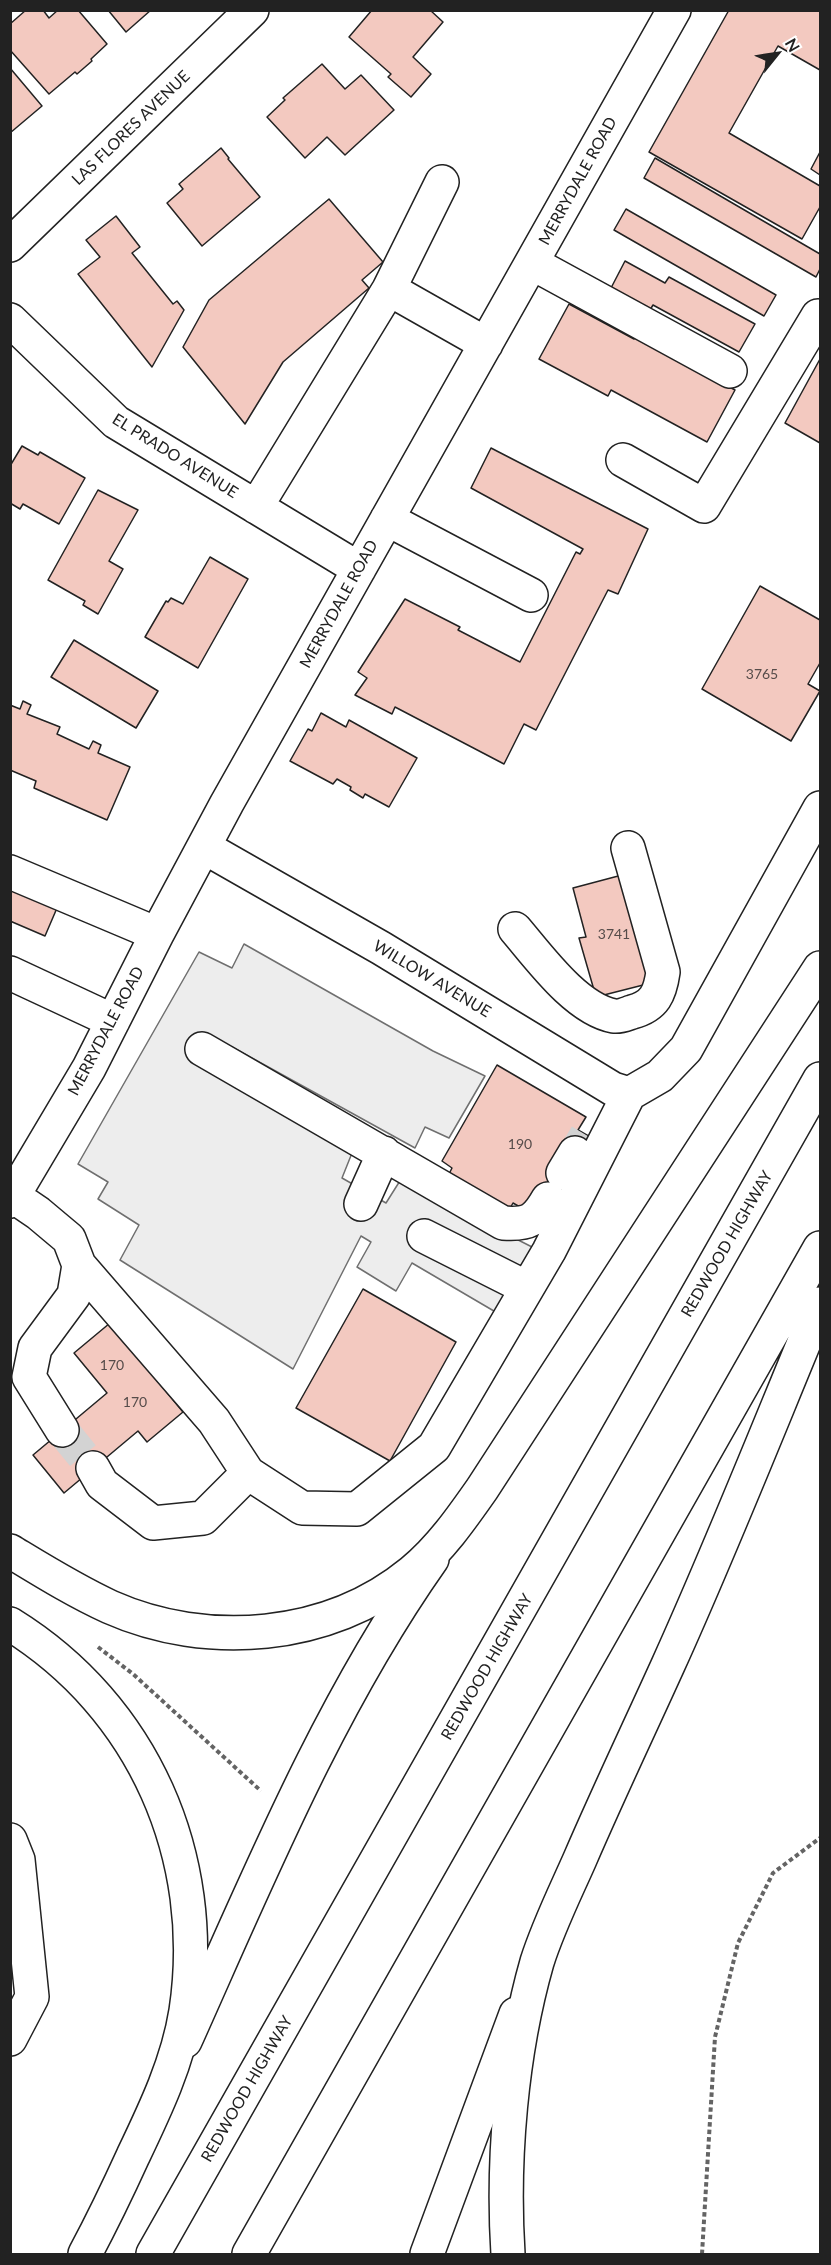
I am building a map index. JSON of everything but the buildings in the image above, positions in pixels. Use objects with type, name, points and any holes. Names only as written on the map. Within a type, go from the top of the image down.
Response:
[{"type":"main road","name":"LAS FLORES AVENUE","points":[[10,245],[252,10]]},
{"type":"main road","name":"MERRYDALE ROAD","points":[[12,1199],[89,1068],[156,934],[204,847],[674,10]]},
{"type":"main road","points":[[256,507],[389,289],[442,182]]},
{"type":"main road","points":[[532,263],[730,371]]},
{"type":"main road","points":[[389,289],[486,344]]},
{"type":"main road","points":[[623,460],[704,506],[818,316]]},
{"type":"main road","name":"EL PRADO AVENUE","points":[[10,320],[116,422],[359,569]]},
{"type":"main road","points":[[387,519],[531,595]]},
{"type":"main road","points":[[202,1049],[503,1223],[521,1224],[538,1216],[568,1165],[621,1091],[660,1076],[686,1049],[820,808]]},
{"type":"main road","name":"WILLOW AVENUE","points":[[204,847],[381,948],[621,1091]]},
{"type":"main road","points":[[515,928],[564,987],[597,1010],[616,1017],[638,1011],[650,1004],[660,990],[663,972],[628,848]]},
{"type":"main road","points":[[10,872],[156,934]]},
{"type":"main road","points":[[85,2254],[151,2119],[249,1899],[352,1685],[392,1618],[505,1455],[820,968]]},
{"type":"main road","points":[[10,973],[113,1021]]},
{"type":"main road","name":"REDWOOD HIGHWAY","points":[[153,2254],[820,1079]]},
{"type":"main road","points":[[12,1199],[38,1213],[69,1239],[79,1264],[214,1421],[248,1473],[302,1508],[357,1509],[434,1447],[549,1251],[591,1171],[621,1091]]},
{"type":"main road","points":[[361,1204],[384,1153]]},
{"type":"main road","points":[[424,1236],[527,1288]]},
{"type":"main road","points":[[249,2254],[820,1248]]},
{"type":"main road","points":[[62,1430],[29,1377],[34,1348],[74,1295],[79,1264]]},
{"type":"main road","points":[[427,2254],[548,1931],[694,1607],[820,1304]]},
{"type":"main road","points":[[93,1468],[102,1484],[153,1523],[203,1518],[248,1473]]},
{"type":"main road","points":[[10,1551],[92,1598],[129,1614],[183,1628],[237,1634],[309,1624],[330,1618],[382,1594],[412,1572],[440,1546],[461,1519]]},
{"type":"main road","points":[[10,1624],[50,1652],[76,1674],[122,1728],[157,1790],[180,1854],[189,1901],[191,1936],[185,2012],[177,2047],[151,2119]]},
{"type":"main road","points":[[10,1840],[18,1860],[32,1997],[10,2039]]},
{"type":"main road","points":[[508,2254],[506,2182],[512,2106],[529,1993],[548,1931]]},
{"type":"path","points":[[91,1642],[133,1674],[266,1796]]},
{"type":"path","points":[[702,2254],[715,2037],[738,1943],[773,1873],[820,1838]]},
{"type":"shaded area","points":[[244,944],[433,1051],[485,1076],[449,1138],[425,1127],[415,1148],[232,1047],[219,1071],[354,1148],[342,1178],[386,1203],[403,1176],[471,1216],[534,1248],[499,1314],[412,1263],[396,1291],[357,1267],[371,1242],[361,1236],[293,1369],[120,1260],[139,1225],[98,1199],[108,1182],[78,1164],[199,952],[232,968]]},
{"type":"tunnel","points":[[575,1153],[586,1135]]},
{"type":"tunnel","points":[[62,1430],[93,1468]]}]
